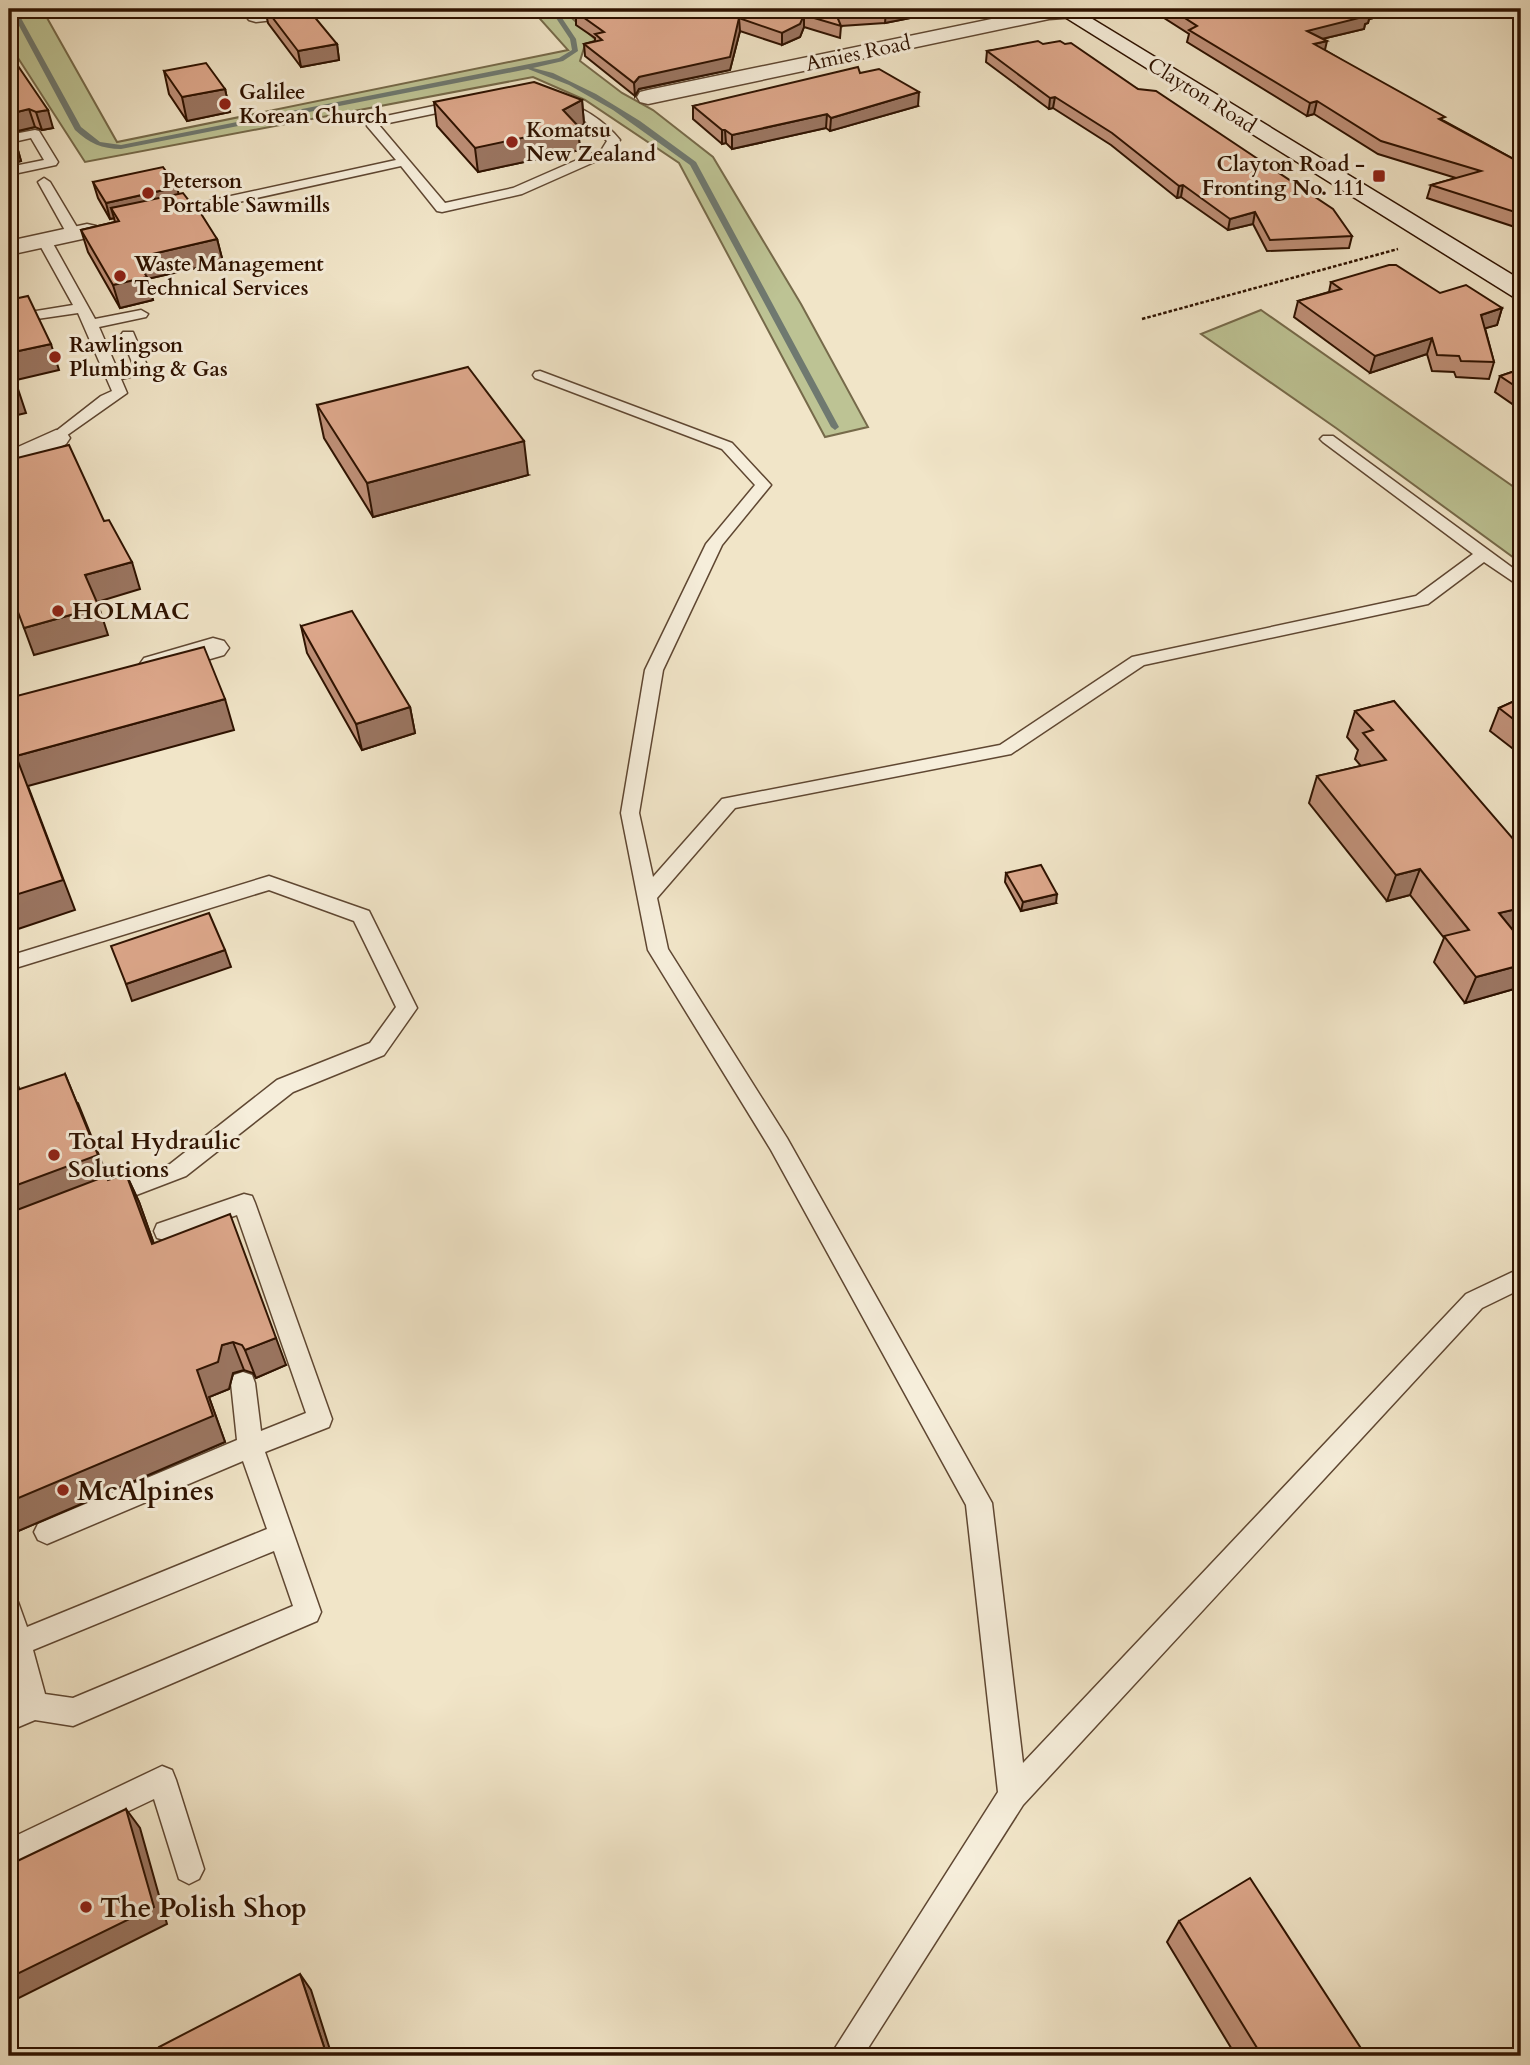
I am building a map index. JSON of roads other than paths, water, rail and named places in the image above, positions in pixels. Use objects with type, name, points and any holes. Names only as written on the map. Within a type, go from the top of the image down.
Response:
[{"type":"street","points":[[256,16],[318,9]]},
{"type":"street","name":"Amies Road","points":[[648,97],[1049,13],[1105,9]]},
{"type":"street","name":"Clayton Road","points":[[1065,11],[1521,291]]},
{"type":"street","points":[[9,248],[87,231]]},
{"type":"street","points":[[9,462],[56,438]]},
{"type":"street","points":[[124,673],[213,648]]},
{"type":"lane","points":[[477,101],[371,122],[442,208],[517,191],[606,152],[614,141],[589,118],[541,98]]},
{"type":"lane","points":[[9,139],[35,134],[51,162],[9,171]]},
{"type":"lane","points":[[153,217],[404,162]]},
{"type":"lane","points":[[44,182],[87,231]]},
{"type":"lane","points":[[44,240],[91,324],[120,393],[106,399],[56,438]]},
{"type":"lane","points":[[9,314],[30,316],[82,308]]},
{"type":"lane","points":[[91,324],[141,314]]},
{"type":"lane","points":[[113,376],[142,370],[128,335]]},
{"type":"lane","points":[[540,375],[727,446],[763,485],[714,544],[654,670],[630,813],[658,950],[779,1144],[979,1503],[1013,1795]]},
{"type":"lane","points":[[1328,439],[1521,582]]},
{"type":"lane","points":[[647,897],[729,803],[1005,750],[1138,661],[1422,600],[1484,554]]},
{"type":"lane","points":[[9,963],[269,883],[362,916],[407,1008],[377,1049],[285,1086],[178,1170],[87,1205]]},
{"type":"lane","points":[[47,1532],[320,1419],[244,1203],[165,1231]]},
{"type":"lane","points":[[845,2056],[1013,1795],[1474,1301],[1521,1278]]},
{"type":"lane","points":[[9,1717],[34,1706],[73,1712],[308,1612],[250,1446],[243,1383]]},
{"type":"lane","points":[[19,1643],[282,1535]]},
{"type":"lane","points":[[10,1611],[34,1706]]},
{"type":"lane","points":[[9,1854],[162,1780],[189,1869]]},
{"type":"waterway","points":[[13,9],[78,128],[97,143],[121,147],[561,60],[575,51],[573,39],[553,9]]},
{"type":"waterway","points":[[531,69],[594,95],[637,122],[693,164],[835,427]]},
{"type":"place","name":"Galilee Korean Church","points":[[225,104]]},
{"type":"place","name":"Komatsu New Zealand","points":[[512,142]]},
{"type":"place","name":"Clayton Road - Fronting No. 111","points":[[1379,176]]},
{"type":"place","name":"Peterson Portable Sawmills","points":[[148,193]]},
{"type":"place","name":"Waste Management Technical Services","points":[[120,276]]},
{"type":"place","name":"Rawlingson Plumbing & Gas","points":[[55,357]]},
{"type":"place","name":"HOLMAC","points":[[58,611]]},
{"type":"place","name":"Total Hydraulic Solutions","points":[[54,1155]]},
{"type":"place","name":"McAlpines","points":[[63,1490]]},
{"type":"place","name":"The Polish Shop","points":[[86,1907]]}]
